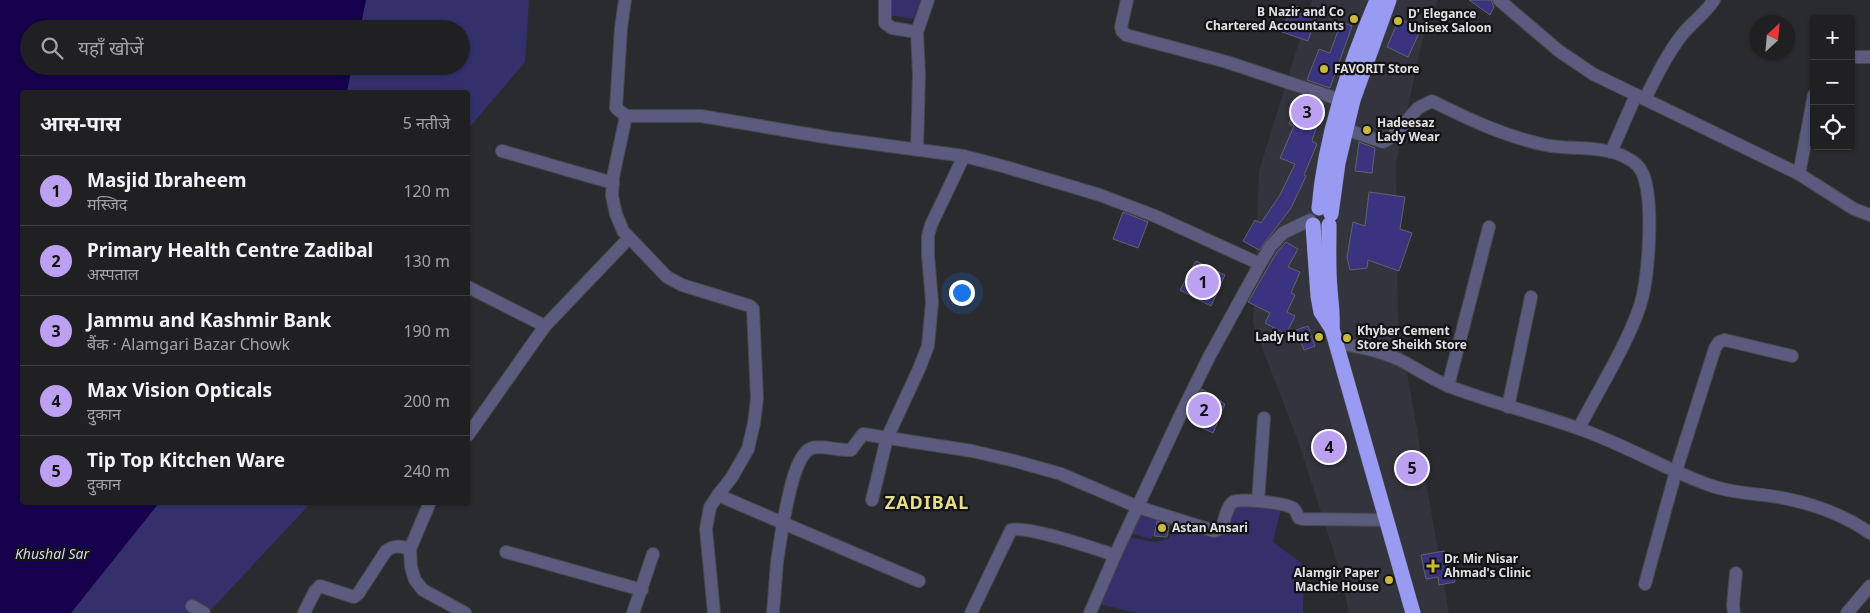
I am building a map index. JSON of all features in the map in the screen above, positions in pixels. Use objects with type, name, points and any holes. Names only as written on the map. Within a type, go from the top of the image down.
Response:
[{"type":"highway","points":[[1377,0],[1341,100],[1325,161],[1320,218],[1328,254],[1334,336],[1413,613]]},
{"type":"highway","points":[[1320,218],[1353,100],[1389,0]]},
{"type":"street","points":[[625,0],[621,28],[616,108],[626,116],[701,116],[830,138],[964,156],[1100,195],[1155,216],[1260,264]]},
{"type":"street","points":[[885,0],[885,23],[892,28],[917,32]]},
{"type":"street","points":[[917,149],[919,75],[917,32],[928,0]]},
{"type":"street","points":[[1127,0],[1121,28],[1126,35],[1227,62],[1341,100]]},
{"type":"street","points":[[1499,0],[1558,51],[1593,74],[1798,174],[1854,209],[1870,215]]},
{"type":"street","points":[[1611,152],[1640,97],[1673,48],[1714,0]]},
{"type":"street","points":[[1855,57],[1870,57]]},
{"type":"street","points":[[1345,129],[1384,142],[1392,137],[1418,108],[1432,101],[1475,122],[1522,139],[1547,145],[1611,152],[1626,157],[1634,163],[1644,176],[1649,207],[1646,273],[1640,304],[1633,324],[1579,428]]},
{"type":"street","points":[[1798,174],[1812,105]]},
{"type":"street","points":[[626,116],[612,196],[616,214],[624,231],[667,277],[682,285],[750,306],[753,309],[757,398],[754,423],[748,449],[732,477],[710,507],[706,529],[714,613]]},
{"type":"street","points":[[502,151],[613,183]]},
{"type":"street","points":[[872,500],[888,438],[928,346],[932,302],[928,236],[931,225],[964,156]]},
{"type":"street","points":[[1090,613],[1115,555],[1209,357],[1260,264],[1270,247],[1283,233],[1320,218]]},
{"type":"street","points":[[1448,386],[1489,227]]},
{"type":"street","points":[[470,432],[545,326],[629,238]]},
{"type":"street","points":[[470,288],[545,326]]},
{"type":"street","points":[[1508,407],[1531,297]]},
{"type":"street","points":[[1334,336],[1396,359],[1448,386],[1508,407],[1579,428],[1709,485],[1733,492],[1783,498],[1810,504],[1829,510],[1870,533]]},
{"type":"street","points":[[1645,584],[1676,471],[1715,348],[1720,342],[1725,340],[1792,356]]},
{"type":"street","points":[[1258,501],[1264,418]]},
{"type":"street","points":[[772,613],[783,523],[792,484],[800,462],[806,452],[813,447],[851,450],[863,434],[972,451],[1061,474],[1138,506],[1214,531],[1222,528],[1233,502],[1258,501],[1291,507],[1296,511],[1299,518],[1303,519],[1387,520]]},
{"type":"street","points":[[718,496],[919,581]]},
{"type":"street","points":[[429,505],[410,549],[411,567],[415,580],[423,590],[465,613]]},
{"type":"street","points":[[971,613],[1011,530],[1018,528],[1115,555]]},
{"type":"street","points":[[304,613],[320,586],[354,597],[358,594],[386,551],[392,546],[410,549]]},
{"type":"street","points":[[506,552],[642,590]]},
{"type":"street","points":[[633,613],[653,554]]},
{"type":"street","points":[[1734,613],[1736,573]]},
{"type":"street","points":[[1847,613],[1870,586]]},
{"type":"street","points":[[192,606],[204,613]]},
{"type":"shaded area","points":[[0,0],[529,0],[525,62],[470,127],[470,90],[20,90],[20,505],[309,505],[208,613],[0,613]]},
{"type":"shaded area","points":[[890,0],[921,0],[914,19],[889,15]]},
{"type":"shaded area","points":[[1312,0],[1438,0],[1422,42],[1396,163],[1398,321],[1449,613],[1349,613],[1341,574],[1298,441],[1253,324],[1259,171]]},
{"type":"shaded area","points":[[1237,504],[1281,509],[1273,542],[1304,565],[1303,613],[1138,613],[1098,604],[1128,537],[1154,542],[1169,539],[1174,522],[1211,535]]},
{"type":"shaded area","points":[[1139,509],[1157,518],[1152,539],[1128,533]]},
{"type":"water","name":"Khushal Sar","points":[[0,0],[366,0],[362,20],[20,20],[20,75],[350,75],[347,90],[20,90],[20,505],[157,505],[71,613],[0,613]]},
{"type":"building","points":[[1469,0],[1491,0],[1494,7],[1490,15]]},
{"type":"building","points":[[1292,5],[1317,14],[1308,41],[1282,32]]},
{"type":"building","points":[[1399,19],[1421,29],[1408,57],[1387,47]]},
{"type":"building","name":"FAVORIT Store","points":[[1341,22],[1352,26],[1330,88],[1307,80],[1319,49],[1330,53]]},
{"type":"building","points":[[1299,95],[1324,103],[1312,141],[1317,144],[1304,175],[1306,176],[1291,208],[1259,250],[1243,241],[1255,220],[1261,223],[1280,195],[1295,164],[1280,158],[1294,126],[1289,124]]},
{"type":"building","points":[[1359,142],[1375,148],[1372,173],[1355,171]]},
{"type":"building","points":[[1369,192],[1405,197],[1400,229],[1412,233],[1399,271],[1368,260],[1367,268],[1350,270],[1347,257],[1353,222],[1365,226]]},
{"type":"building","points":[[1123,212],[1148,222],[1138,248],[1113,239]]},
{"type":"building","points":[[1286,242],[1298,249],[1288,267],[1300,272],[1291,293],[1295,295],[1287,312],[1295,316],[1286,334],[1265,323],[1270,313],[1248,302],[1277,252]]},
{"type":"building","points":[[1196,261],[1225,275],[1211,306],[1180,290]]},
{"type":"building","points":[[1308,326],[1315,346],[1304,350],[1296,330]]},
{"type":"building","points":[[1202,389],[1225,404],[1213,433],[1202,428],[1203,425],[1188,418]]},
{"type":"building","name":"Astan Ansari","points":[[1157,521],[1169,525],[1167,537],[1154,536]]},
{"type":"building","points":[[1444,551],[1448,572],[1453,571],[1455,582],[1439,585],[1438,577],[1426,579],[1421,555]]},
{"type":"place","name":"B Nazir and Co Chartered Accountants","points":[[1354,19]]},
{"type":"place","name":"D' Elegance Unisex Saloon","points":[[1398,21]]},
{"type":"place","name":"FAVORIT Store","points":[[1324,69]]},
{"type":"place","name":"Jammu and Kashmir Bank","points":[[1307,112]]},
{"type":"place","name":"Hadeesaz Lady Wear","points":[[1367,130]]},
{"type":"place","name":"Masjid Ibraheem","points":[[1203,282]]},
{"type":"place","name":"Lady Hut","points":[[1319,337]]},
{"type":"place","name":"Khyber Cement Store Sheikh Store","points":[[1347,338]]},
{"type":"place","name":"Primary Health Centre Zadibal","points":[[1204,410]]},
{"type":"place","name":"Max Vision Opticals","points":[[1329,447]]},
{"type":"place","name":"Tip Top Kitchen Ware","points":[[1412,468]]},
{"type":"place","name":"Astan Ansari","points":[[1162,528]]},
{"type":"place","name":"Dr. Mir Nisar Ahmad's Clinic","points":[[1433,566]]},
{"type":"place","name":"Alamgir Paper Machie House","points":[[1389,580]]},
{"type":"district","name":"ZADIBAL","points":[[927,503]]}]
